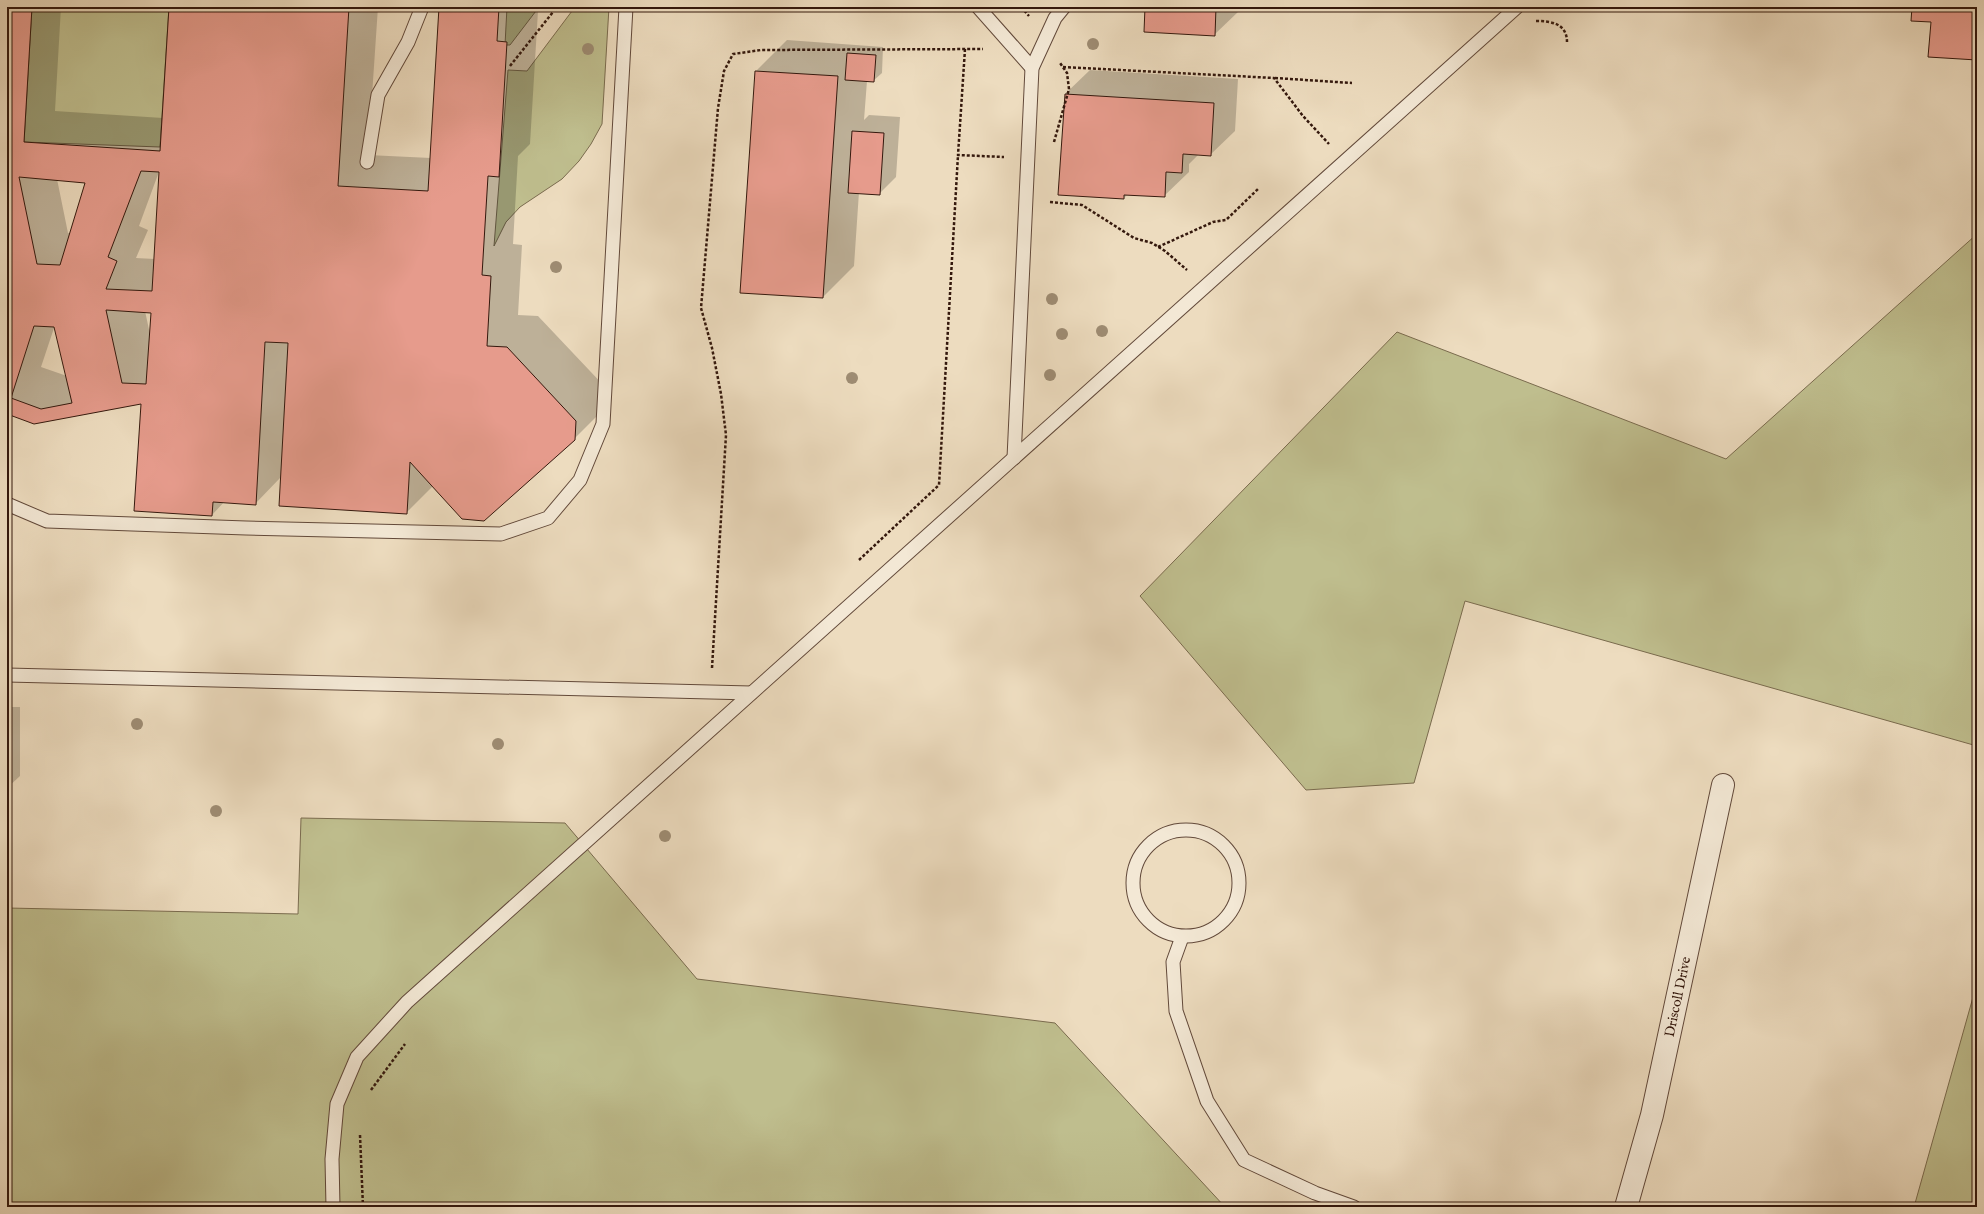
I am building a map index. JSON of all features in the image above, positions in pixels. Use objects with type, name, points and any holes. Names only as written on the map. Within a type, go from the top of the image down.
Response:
[{"type":"street","name":"Driscoll Drive","points":[[1626,1207],[1652,1115],[1723,785]]},
{"type":"lane","points":[[367,162],[378,95],[408,42],[422,7]]},
{"type":"lane","points":[[7,504],[47,521],[246,528],[501,534],[548,518],[580,480],[603,424],[626,7]]},
{"type":"lane","points":[[978,7],[1032,68]]},
{"type":"lane","points":[[1014,458],[1032,68],[1055,18],[1064,7]]},
{"type":"lane","points":[[333,1207],[332,1160],[337,1104],[357,1057],[407,1002],[1517,7]]},
{"type":"lane","points":[[7,675],[751,693]]},
{"type":"lane","points":[[1191,830],[1208,834],[1222,843],[1229,852],[1239,872],[1240,888],[1235,905],[1226,919],[1214,930],[1198,936],[1182,937],[1165,933],[1147,919],[1140,911],[1134,895],[1133,878],[1137,862],[1146,848],[1159,837],[1175,831],[1191,830]]},
{"type":"lane","points":[[1182,937],[1173,962],[1176,1011],[1207,1101],[1244,1160],[1315,1193],[1354,1207]]},
{"type":"path","points":[[510,66],[557,7]]},
{"type":"path","points":[[710,692],[726,435],[721,394],[712,348],[701,308],[718,108],[724,71],[732,54],[761,50],[1015,48]]},
{"type":"path","points":[[1062,67],[1352,83]]},
{"type":"path","points":[[1274,78],[1303,116],[1345,161]]},
{"type":"path","points":[[859,560],[939,485],[958,155]]},
{"type":"path","points":[[1158,247],[1213,222],[1226,220],[1259,188]]},
{"type":"path","points":[[1048,195],[1048,202],[1082,205],[1134,238],[1152,243],[1171,256],[1204,287]]},
{"type":"shaded area","points":[[32,7],[169,7],[160,147],[24,142]]},
{"type":"shaded area","points":[[507,7],[539,7],[510,45],[505,45]]},
{"type":"shaded area","points":[[575,7],[609,7],[602,124],[591,144],[579,161],[562,179],[520,207],[506,222],[494,246],[508,70],[527,71]]},
{"type":"shaded area","points":[[1977,234],[1977,746],[1465,601],[1414,783],[1306,790],[1140,596],[1397,332],[1726,459]]},
{"type":"shaded area","points":[[301,818],[565,823],[697,979],[1055,1023],[1225,1207],[7,1207],[7,908],[298,914]]},
{"type":"shaded area","points":[[1977,983],[1977,1207],[1914,1207]]},
{"type":"building","points":[[7,7],[32,7],[24,142],[160,151],[169,7],[349,7],[338,186],[428,191],[439,7],[499,7],[497,41],[507,42],[499,177],[488,176],[482,275],[491,276],[487,346],[507,347],[576,421],[575,440],[484,521],[462,519],[410,462],[407,514],[279,506],[288,343],[265,342],[256,505],[213,502],[212,516],[134,511],[141,404],[34,424],[7,414]],"holes":[[[141,171],[159,172],[152,291],[106,289],[117,261],[108,257]],[[19,177],[85,183],[60,265],[37,264]],[[106,310],[151,313],[146,384],[122,383]],[[34,326],[54,327],[72,403],[41,409],[11,398]]]},
{"type":"building","points":[[1145,7],[1216,7],[1215,36],[1144,32]]},
{"type":"building","points":[[1912,7],[1977,7],[1977,60],[1928,57],[1931,22],[1911,21]]},
{"type":"building","points":[[847,53],[876,55],[874,82],[845,80]]},
{"type":"building","points":[[755,71],[838,76],[823,298],[740,293]]},
{"type":"building","points":[[1065,94],[1214,103],[1211,156],[1183,154],[1182,173],[1166,172],[1165,197],[1124,195],[1124,199],[1058,195]]},
{"type":"building","points":[[852,131],[884,133],[880,195],[848,193]]}]
